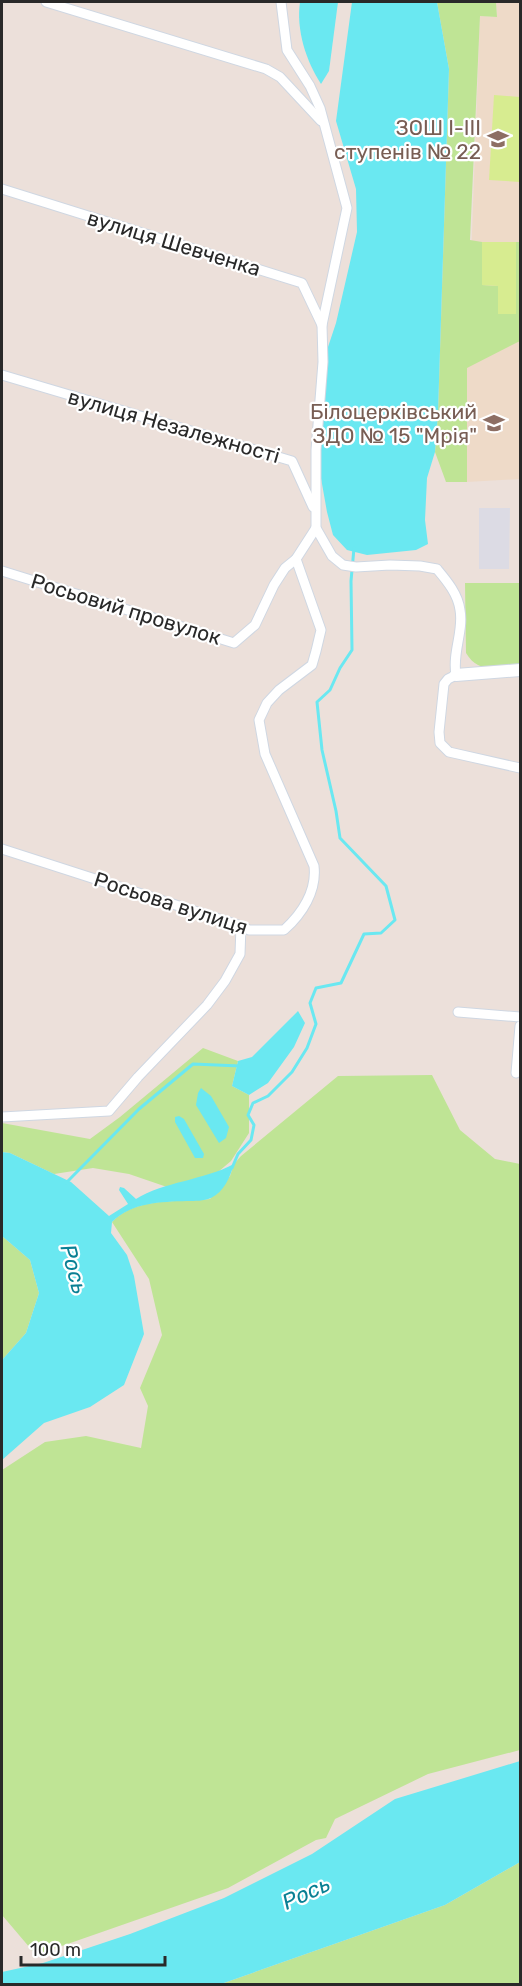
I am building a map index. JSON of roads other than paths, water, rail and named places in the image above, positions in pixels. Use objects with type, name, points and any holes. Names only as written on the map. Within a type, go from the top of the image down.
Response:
[{"type":"street","points":[[46,2],[266,69],[280,77],[323,123]]},
{"type":"street","points":[[281,2],[287,50],[310,86],[320,108],[347,208],[322,325],[316,528],[332,556],[351,566],[420,566],[437,569],[457,597],[461,611],[454,663],[456,675]]},
{"type":"street","name":"вулиця Шевченка","points":[[2,189],[302,283],[322,325]]},
{"type":"street","name":"вулиця Незалежності","points":[[2,375],[292,461],[315,512]]},
{"type":"street","name":"Росьовий провулок","points":[[2,571],[234,643],[255,625],[274,585],[285,568],[296,559],[316,528]]},
{"type":"street","name":"Росьова вулиця","points":[[2,849],[249,930],[284,930],[297,919],[307,903],[315,878],[314,866],[266,754],[259,720],[267,703],[279,690],[312,665],[320,636],[321,630],[296,559]]},
{"type":"street","points":[[520,670],[456,675],[448,679],[442,693],[440,743],[449,752],[520,768]]},
{"type":"street","points":[[2,1117],[109,1111],[207,1005],[225,981],[240,954],[241,926]]},
{"type":"street","points":[[458,1012],[520,1017]]},
{"type":"street","points":[[516,1073],[520,1026]]},
{"type":"water","points":[[300,2],[338,2],[329,71],[321,84],[303,45],[299,23]]},
{"type":"water","points":[[352,2],[437,2],[449,69],[438,413],[435,452],[427,478],[425,520],[428,544],[416,550],[367,555],[347,550],[333,535],[316,450],[323,362],[336,323],[357,232],[356,189],[336,121]]},
{"type":"water","points":[[298,1011],[305,1023],[294,1047],[268,1083],[249,1095],[232,1086],[238,1061],[252,1057]]},
{"type":"water","points":[[201,1088],[211,1096],[229,1127],[226,1138],[219,1143],[196,1105]]},
{"type":"water","points":[[179,1116],[184,1119],[204,1154],[203,1158],[195,1158],[175,1122],[175,1117]]},
{"type":"water","name":"Рось","points":[[2,1152],[10,1153],[71,1182],[109,1216],[128,1204],[119,1190],[120,1187],[136,1199],[158,1189],[210,1174],[234,1164],[223,1188],[211,1198],[199,1201],[147,1204],[128,1210],[112,1222],[111,1233],[127,1255],[134,1276],[144,1334],[124,1385],[90,1407],[44,1423],[2,1460],[2,1360],[26,1333],[39,1293],[30,1260],[2,1236]]},
{"type":"water","name":"Рось","points":[[520,1761],[520,1862],[445,1905],[221,1984],[2,1984],[2,1972],[43,1963],[130,1934],[224,1898],[312,1854],[395,1799]]},
{"type":"waterway","points":[[232,1168],[238,1154],[251,1140],[254,1125],[248,1115],[253,1103],[268,1096],[292,1072],[307,1048],[316,1024],[310,1003],[316,988],[341,983],[364,934],[381,933],[395,920],[386,886],[340,838],[322,750],[317,702],[330,690],[340,668],[352,650],[351,581],[354,548]]},
{"type":"waterway","points":[[66,1183],[139,1109],[193,1064],[240,1066]]},
{"type":"place","name":"ЗОШ І-ІІІ ступенів № 22","points":[[498,139]]},
{"type":"place","name":"Білоцерківський ЗДО № 15 \"Мрія\"","points":[[494,423]]}]
